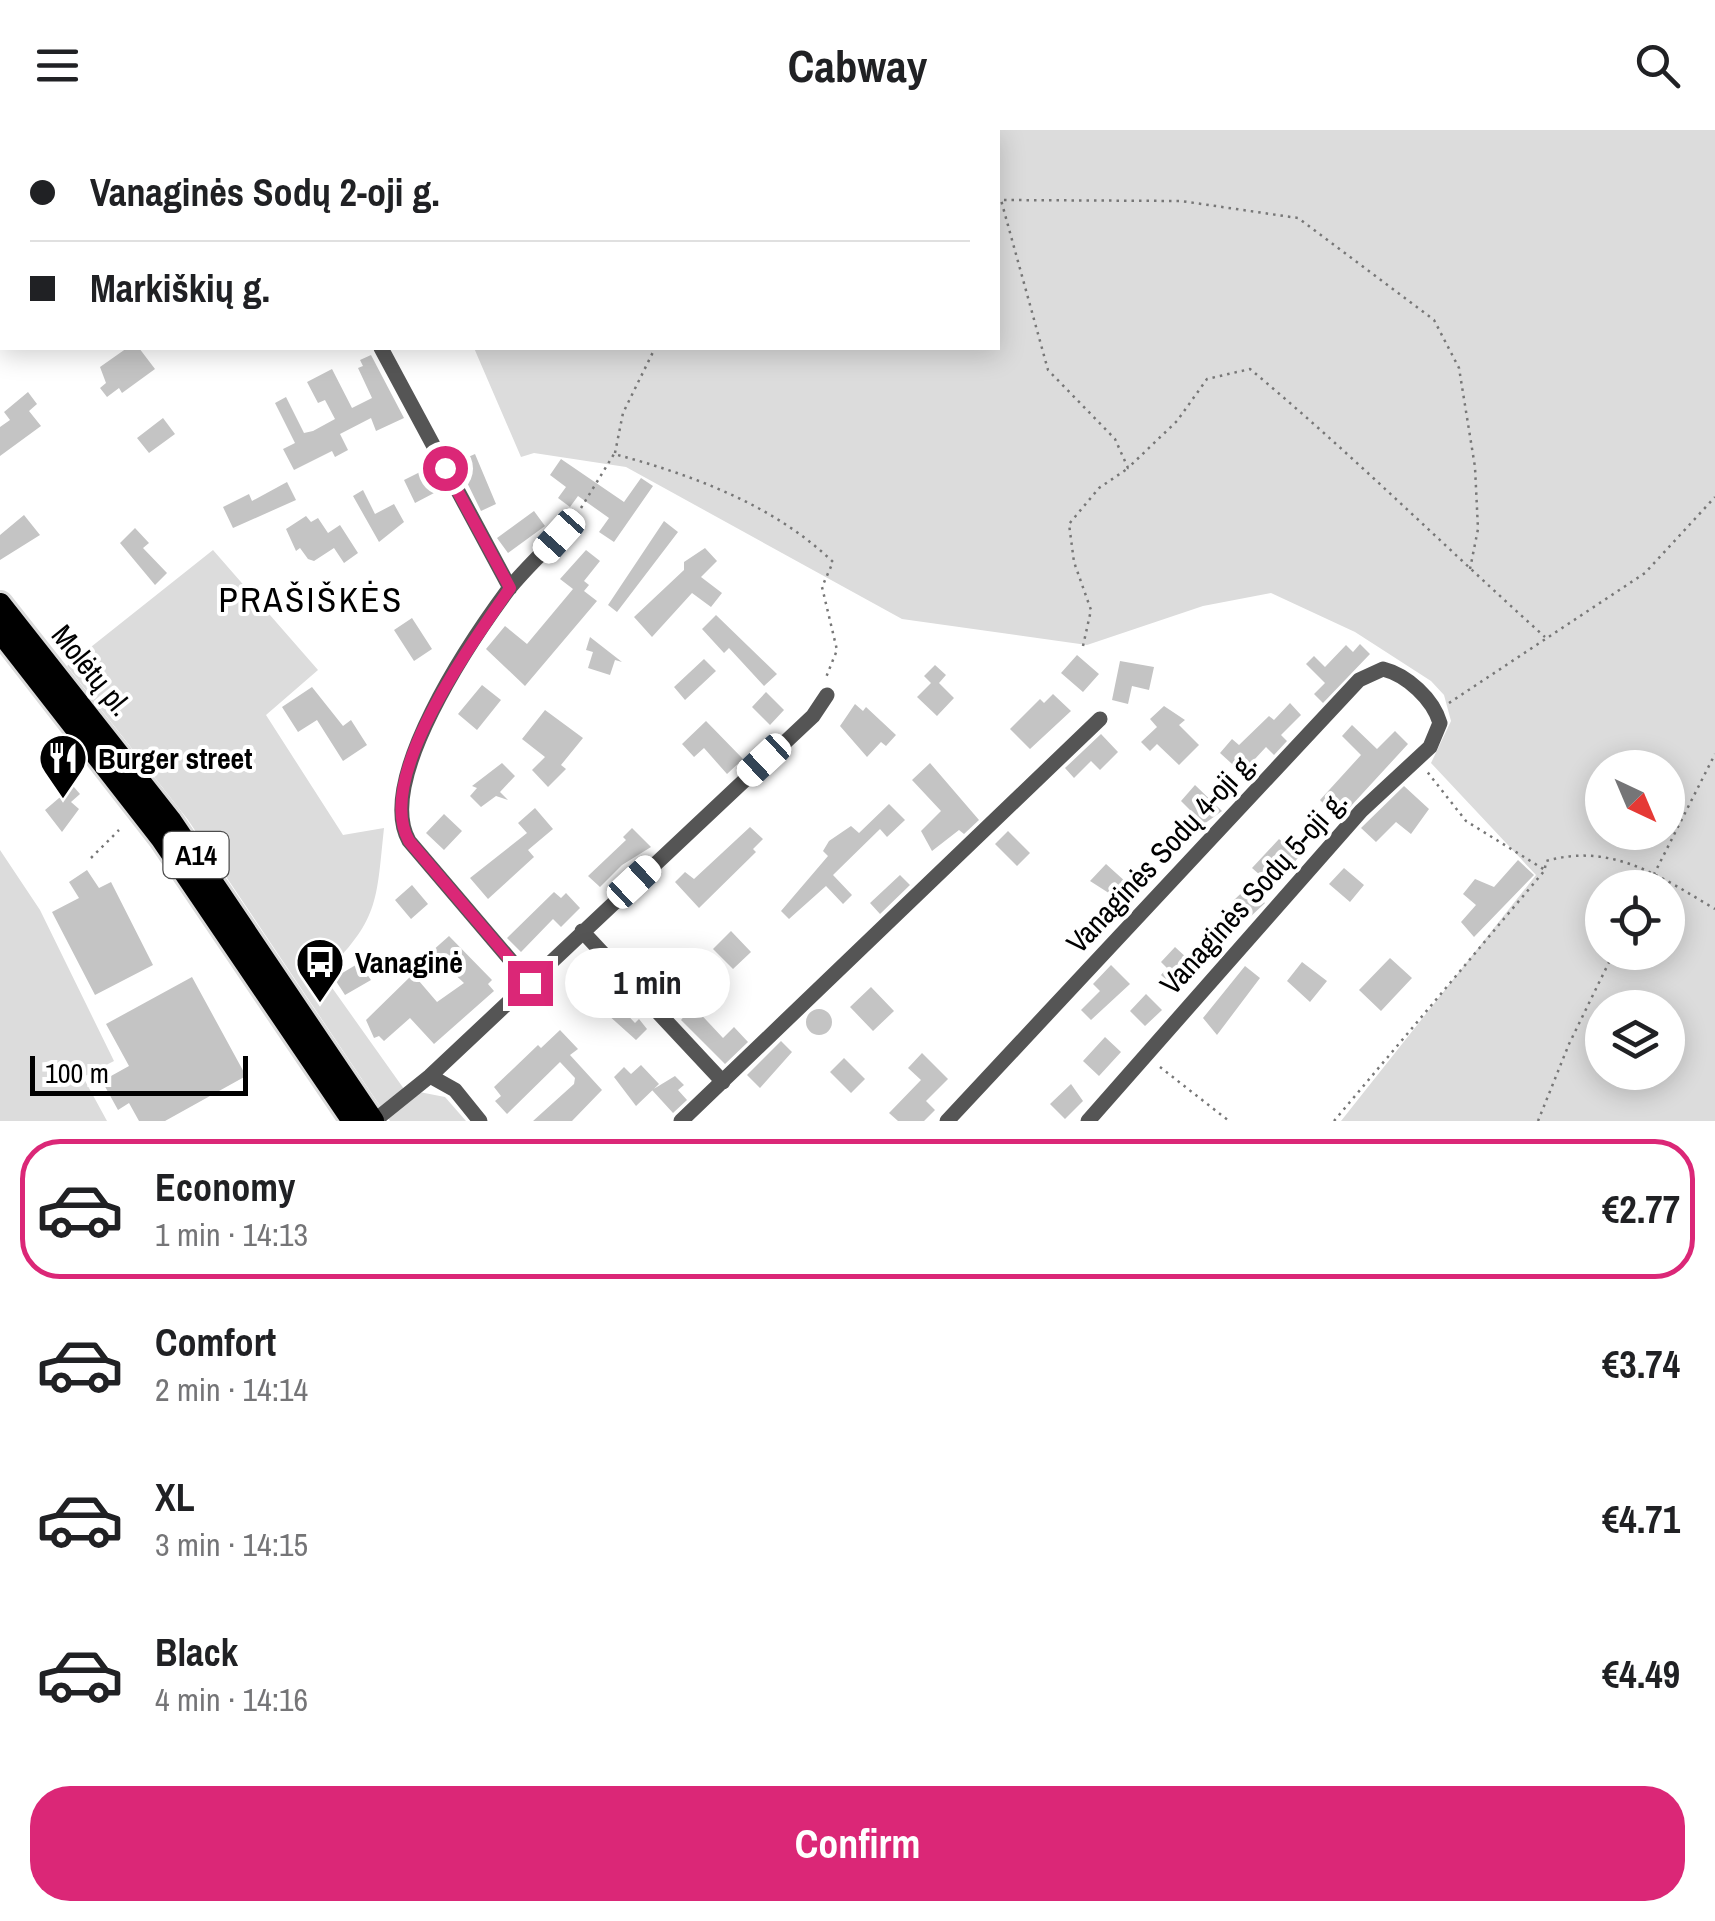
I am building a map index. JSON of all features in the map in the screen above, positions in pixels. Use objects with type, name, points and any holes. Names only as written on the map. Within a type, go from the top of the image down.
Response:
[{"type":"highway","name":"Molėtų pl.","points":[[0,604],[170,820],[374,1121]]},
{"type":"highway","name":"Molėtų pl.","points":[[0,632],[162,839],[352,1121]]},
{"type":"street","points":[[382,350],[510,588]]},
{"type":"street","points":[[530,983],[409,841],[399,816],[420,737],[469,648],[510,588],[572,522]]},
{"type":"street","name":"Vanaginės Sodų 4-oji g.","points":[[947,1121],[1359,680],[1376,670],[1390,670],[1432,705]]},
{"type":"street","points":[[374,1121],[430,1076],[813,716],[826,687]]},
{"type":"street","name":"Vanaginės Sodų 5-oji g.","points":[[1088,1121],[1361,812],[1430,746],[1440,723],[1432,705]]},
{"type":"street","points":[[681,1121],[1100,719]]},
{"type":"street","points":[[582,931],[724,1082]]},
{"type":"street","points":[[430,1076],[454,1090],[480,1121]]},
{"type":"path","points":[[1128,468],[1115,439],[1048,370],[1001,200],[1181,202],[1298,218],[1434,320],[1459,368],[1475,467],[1478,529],[1470,569]]},
{"type":"path","points":[[572,522],[614,454],[624,413],[654,350]]},
{"type":"path","points":[[1083,646],[1091,610],[1074,562],[1068,524],[1099,488],[1128,468],[1177,421],[1208,379],[1250,369],[1314,422],[1545,636]]},
{"type":"path","points":[[614,454],[674,470],[744,502],[803,533],[833,562],[822,587],[837,650],[826,687]]},
{"type":"path","points":[[1432,705],[1645,573],[1715,497]]},
{"type":"path","points":[[1656,870],[1715,754]]},
{"type":"path","points":[[1418,760],[1466,821],[1544,870]]},
{"type":"path","points":[[91,858],[119,830]]},
{"type":"path","points":[[1334,1121],[1544,870],[1546,861],[1566,855],[1620,857],[1648,870]]},
{"type":"path","points":[[1685,891],[1715,909]]},
{"type":"path","points":[[1538,1121],[1568,1044],[1605,970]]},
{"type":"path","points":[[1139,1060],[1168,1072],[1229,1121]]},
{"type":"shaded area","points":[[1000,130],[1715,130],[1715,1121],[1341,1121],[1536,875],[1431,763],[1451,721],[1444,695],[1431,681],[1355,632],[1271,593],[1203,606],[1087,645],[902,619],[626,467],[534,453],[521,457],[475,350],[1000,350]]},
{"type":"shaded area","points":[[213,550],[318,670],[266,715],[343,835],[384,828],[372,909],[355,939],[323,975],[404,1089],[445,1097],[466,1121],[390,1121],[188,820],[67,666]]},
{"type":"shaded area","points":[[0,850],[40,910],[114,1061],[83,1077],[107,1121],[0,1121]]},
{"type":"building","points":[[124,350],[141,350],[155,369],[122,393],[119,388],[107,397],[100,388],[106,383],[100,367]]},
{"type":"building","points":[[371,355],[404,418],[376,431],[371,418],[340,434],[348,450],[335,457],[332,451],[294,470],[283,449],[295,443],[275,403],[286,397],[304,433],[313,431],[335,419],[325,400],[318,403],[307,382],[332,369],[352,408],[372,398],[358,368],[363,366],[360,360]]},
{"type":"building","points":[[28,392],[37,404],[29,411],[41,426],[0,456],[0,427],[10,420],[4,412]]},
{"type":"building","points":[[163,418],[175,434],[149,453],[137,438]]},
{"type":"building","points":[[475,454],[496,504],[481,511],[457,462]]},
{"type":"building","points":[[561,459],[624,502],[641,478],[653,486],[614,542],[599,532],[609,518],[578,496],[570,507],[558,498],[566,487],[550,475]]},
{"type":"building","points":[[424,470],[436,492],[415,503],[404,480]]},
{"type":"building","points":[[287,482],[296,500],[233,528],[223,507],[249,494],[252,501]]},
{"type":"building","points":[[363,490],[375,514],[394,504],[404,522],[379,542],[353,496]]},
{"type":"building","points":[[534,511],[545,526],[508,553],[497,538]]},
{"type":"building","points":[[24,515],[40,535],[0,560],[0,535]]},
{"type":"building","points":[[306,516],[311,522],[318,518],[328,533],[340,525],[358,553],[344,563],[334,548],[314,561],[300,548],[296,551],[286,529]]},
{"type":"building","points":[[664,521],[678,532],[617,612],[608,605]]},
{"type":"building","points":[[135,528],[149,543],[143,548],[167,573],[155,585],[120,543]]},
{"type":"building","points":[[705,548],[717,561],[701,577],[722,593],[711,607],[692,593],[652,637],[634,617],[684,570],[684,562]]},
{"type":"building","points":[[586,550],[600,561],[584,581],[589,585],[584,591],[597,601],[525,686],[486,649],[505,626],[527,644],[573,589],[560,579]]},
{"type":"building","points":[[716,615],[777,674],[764,686],[729,648],[724,653],[702,629]]},
{"type":"building","points":[[412,618],[432,649],[414,661],[394,630]]},
{"type":"building","points":[[590,637],[622,662],[615,660],[610,675],[588,668],[593,652],[586,650]]},
{"type":"building","points":[[1360,644],[1370,654],[1323,703],[1314,694],[1325,683],[1306,664],[1314,656],[1325,667],[1346,645],[1353,652]]},
{"type":"building","points":[[1077,655],[1099,674],[1083,692],[1061,673]]},
{"type":"building","points":[[704,659],[716,671],[685,700],[674,687]]},
{"type":"building","points":[[1120,661],[1154,667],[1149,690],[1132,686],[1128,704],[1112,700]]},
{"type":"building","points":[[935,665],[946,675],[939,683],[954,698],[937,716],[917,697],[931,683],[924,676]]},
{"type":"building","points":[[482,685],[501,700],[477,730],[458,714]]},
{"type":"building","points":[[312,687],[343,726],[351,720],[367,745],[343,761],[317,720],[298,732],[282,707]]},
{"type":"building","points":[[766,692],[784,710],[770,725],[752,707]]},
{"type":"building","points":[[1053,694],[1071,711],[1030,749],[1010,729],[1040,699],[1044,703]]},
{"type":"building","points":[[1290,703],[1301,715],[1281,735],[1287,741],[1274,755],[1266,747],[1242,773],[1220,753],[1232,739],[1239,745],[1269,716],[1274,720]]},
{"type":"building","points":[[855,704],[863,711],[866,707],[896,735],[886,746],[881,742],[867,757],[840,726]]},
{"type":"building","points":[[1164,706],[1185,720],[1179,725],[1199,745],[1179,765],[1157,744],[1150,751],[1141,742],[1157,727],[1150,719]]},
{"type":"building","points":[[545,710],[583,738],[561,765],[566,769],[548,787],[532,770],[545,757],[522,739]]},
{"type":"building","points":[[706,721],[743,759],[727,774],[704,748],[694,757],[682,744]]},
{"type":"building","points":[[1352,725],[1377,749],[1395,731],[1408,744],[1339,819],[1320,800],[1361,755],[1342,736]]},
{"type":"building","points":[[1101,734],[1118,752],[1100,770],[1091,761],[1074,778],[1065,768]]},
{"type":"building","points":[[502,763],[515,776],[500,792],[508,800],[496,796],[481,807],[470,796],[477,788],[472,786]]},
{"type":"building","points":[[930,763],[979,820],[964,834],[959,830],[932,851],[921,831],[941,811],[912,780]]},
{"type":"building","points":[[1195,785],[1222,811],[1204,824],[1181,801]]},
{"type":"building","points":[[73,786],[80,794],[71,802],[79,809],[62,832],[45,810]]},
{"type":"building","points":[[1404,786],[1429,809],[1411,834],[1396,822],[1376,842],[1361,828]]},
{"type":"building","points":[[889,804],[905,820],[887,837],[880,829],[833,875],[852,895],[843,904],[826,886],[789,919],[781,911],[828,856],[823,851],[829,841],[851,826],[859,833]]},
{"type":"building","points":[[535,808],[553,829],[528,850],[534,857],[488,899],[470,878],[527,833],[518,823]]},
{"type":"building","points":[[444,814],[462,831],[444,850],[426,833]]},
{"type":"building","points":[[750,827],[763,839],[753,849],[756,852],[699,908],[675,882],[685,872],[694,879]]},
{"type":"building","points":[[632,828],[651,847],[622,865],[600,887],[588,876],[626,840],[623,837]]},
{"type":"building","points":[[1008,831],[1030,853],[1017,866],[995,844]]},
{"type":"building","points":[[1279,839],[1299,857],[1260,899],[1265,903],[1249,918],[1233,901],[1260,875],[1252,868]]},
{"type":"building","points":[[1518,860],[1534,875],[1474,937],[1461,922],[1476,905],[1463,894],[1475,879],[1494,887]]},
{"type":"building","points":[[1106,864],[1127,883],[1115,897],[1090,881]]},
{"type":"building","points":[[1344,868],[1364,885],[1350,902],[1329,884]]},
{"type":"building","points":[[87,870],[99,888],[111,882],[153,965],[95,995],[52,912],[79,898],[69,882]]},
{"type":"building","points":[[900,875],[910,885],[880,914],[870,903]]},
{"type":"building","points":[[412,885],[428,904],[411,919],[395,900]]},
{"type":"building","points":[[554,892],[561,898],[566,893],[580,908],[561,927],[553,919],[521,952],[507,938]]},
{"type":"building","points":[[731,931],[751,952],[733,969],[713,949]]},
{"type":"building","points":[[1215,933],[1225,943],[1176,989],[1161,975],[1167,968],[1161,962],[1175,947],[1188,959]]},
{"type":"building","points":[[449,936],[492,980],[488,984],[494,991],[434,1044],[410,1018],[384,1041],[379,1036],[374,1038],[366,1020],[413,974],[437,1002],[464,983],[431,952]]},
{"type":"building","points":[[1390,958],[1412,978],[1381,1011],[1359,990]]},
{"type":"building","points":[[1302,962],[1327,981],[1310,1002],[1287,981]]},
{"type":"building","points":[[359,963],[371,980],[345,995],[334,978]]},
{"type":"building","points":[[1111,965],[1130,984],[1091,1020],[1081,1010],[1100,991],[1093,984]]},
{"type":"building","points":[[1245,966],[1260,978],[1217,1035],[1203,1018]]},
{"type":"building","points":[[192,977],[246,1076],[165,1121],[139,1121],[129,1103],[118,1110],[102,1081],[129,1066],[106,1024]]},
{"type":"building","points":[[871,987],[894,1011],[873,1031],[850,1007]]},
{"type":"building","points":[[609,991],[623,1001],[618,1005],[635,1023],[639,1019],[647,1029],[636,1040],[597,1005]]},
{"type":"building","points":[[1146,994],[1162,1010],[1145,1026],[1130,1011]]},
{"type":"building","points":[[693,1006],[723,1038],[734,1027],[748,1042],[725,1064],[681,1020]]},
{"type":"building","points":[[819,1009],[828,1013],[832,1022],[828,1031],[819,1035],[810,1031],[806,1022],[810,1013]]},
{"type":"building","points":[[560,1030],[578,1049],[570,1055],[602,1090],[572,1121],[533,1121],[574,1084],[575,1078],[560,1062],[507,1114],[495,1101],[501,1096],[494,1087],[538,1045],[541,1048]]},
{"type":"building","points":[[1105,1037],[1121,1052],[1099,1076],[1083,1061]]},
{"type":"building","points":[[781,1041],[792,1052],[760,1088],[747,1075]]},
{"type":"building","points":[[922,1053],[948,1079],[926,1101],[935,1110],[924,1121],[898,1121],[889,1113],[921,1080],[908,1068]]},
{"type":"building","points":[[844,1058],[865,1079],[851,1093],[830,1072]]},
{"type":"building","points":[[641,1065],[659,1084],[636,1106],[614,1077],[624,1067],[631,1074]]},
{"type":"building","points":[[675,1076],[684,1085],[678,1090],[687,1100],[673,1113],[652,1090]]},
{"type":"building","points":[[1071,1084],[1083,1101],[1065,1119],[1050,1104]]},
{"type":"place","name":"Burger street","points":[[63,800]]},
{"type":"place","name":"Vanaginė","points":[[320,1004]]},
{"type":"district","name":"PRAŠIŠKĖS","points":[[311,599]]},
{"type":"route","points":[[445,468],[510,588],[469,648],[420,737],[399,816],[409,841],[530,983]]}]
